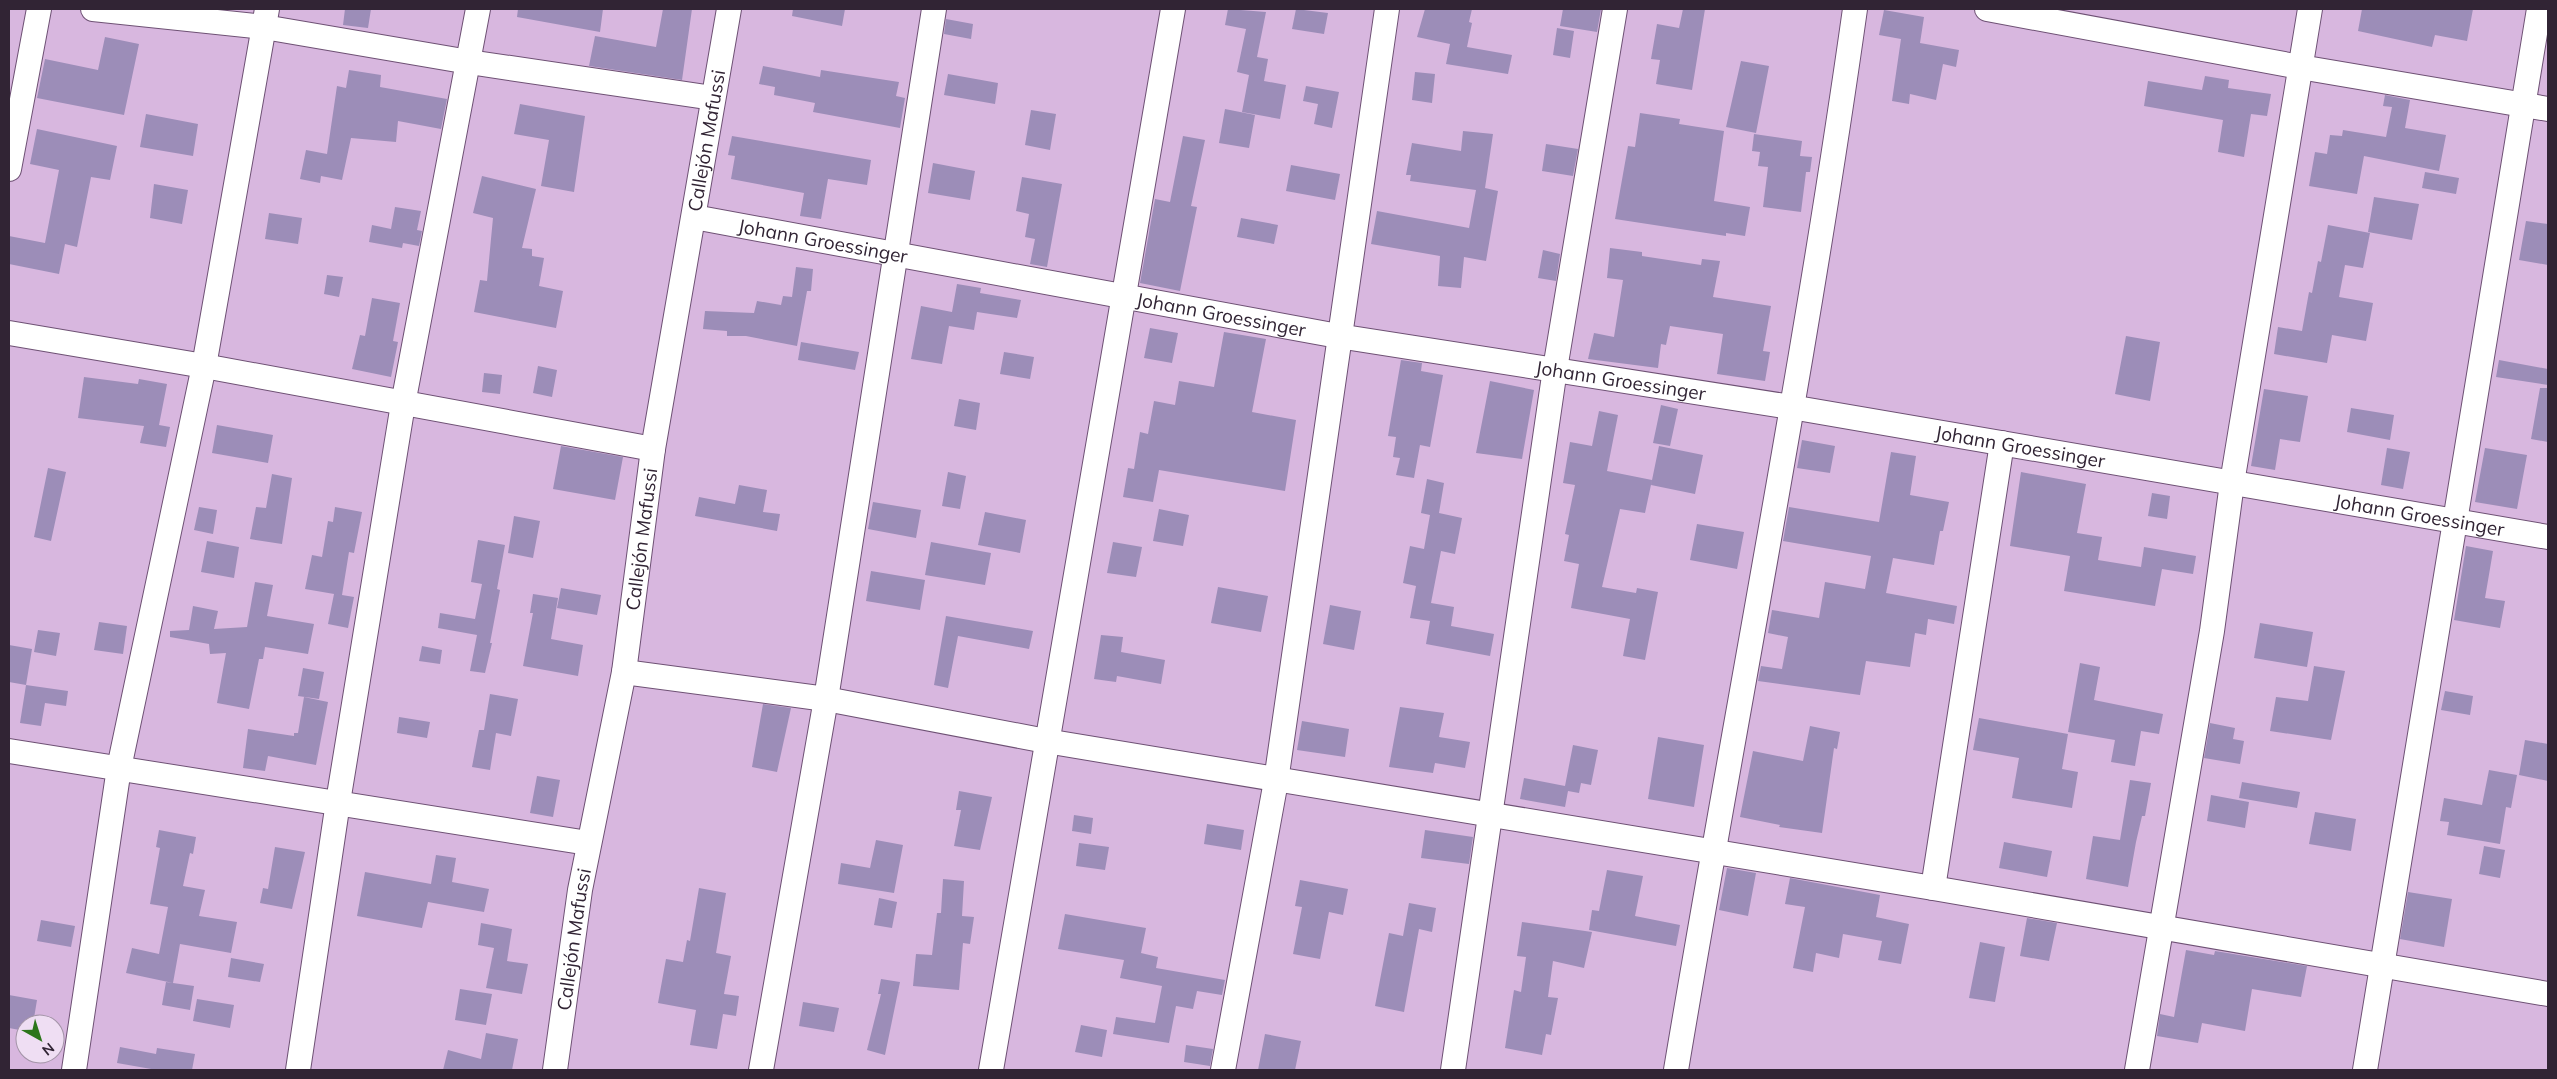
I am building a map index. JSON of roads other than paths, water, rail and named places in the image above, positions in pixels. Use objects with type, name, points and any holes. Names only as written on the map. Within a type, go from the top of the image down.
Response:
[{"type":"street","points":[[9,169],[15,98],[38,9]]},
{"type":"street","points":[[93,9],[265,18],[469,62],[713,98]]},
{"type":"street","points":[[298,1070],[338,802],[403,404],[478,9]]},
{"type":"street","name":"Callejón Mafussi","points":[[555,1070],[588,843],[624,672],[653,449],[729,9]]},
{"type":"street","points":[[761,1070],[826,699],[934,9]]},
{"type":"street","points":[[991,1070],[1173,9]]},
{"type":"street","points":[[1224,1070],[1276,780],[1338,336],[1387,9]]},
{"type":"street","points":[[1453,1070],[1555,369],[1615,9]]},
{"type":"street","points":[[1676,1070],[1712,852],[1828,197],[1855,9]]},
{"type":"street","points":[[1987,9],[2300,67],[2548,109]]},
{"type":"street","points":[[2137,1070],[2212,631],[2232,483],[2310,9]]},
{"type":"street","points":[[2365,1070],[2539,9]]},
{"type":"street","points":[[74,1070],[120,768],[204,366],[265,18]]},
{"type":"street","name":"Johann Groessinger","points":[[694,217],[1338,336],[1791,407],[2548,538]]},
{"type":"street","points":[[9,334],[204,366],[653,449]]},
{"type":"street","points":[[1933,888],[2002,443]]},
{"type":"street","points":[[624,672],[826,699],[1046,741],[1933,888],[2161,929],[2548,994]]},
{"type":"street","points":[[9,752],[338,802],[588,843]]}]
